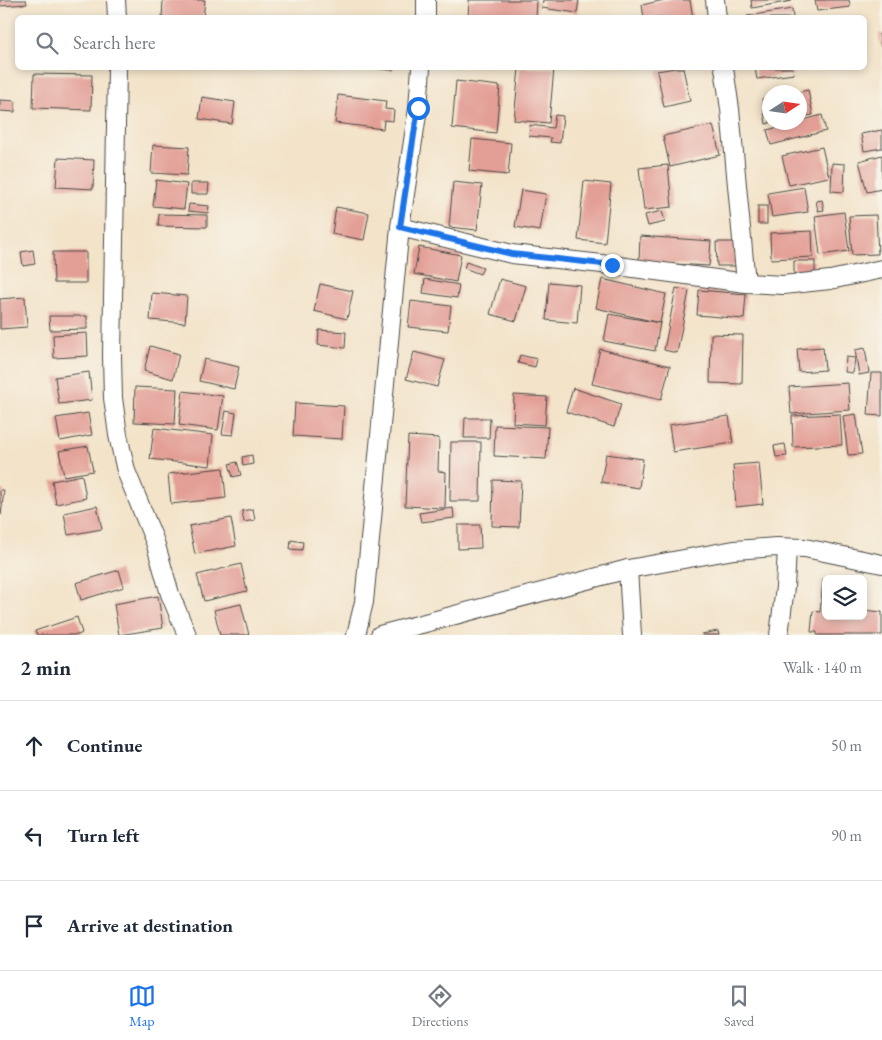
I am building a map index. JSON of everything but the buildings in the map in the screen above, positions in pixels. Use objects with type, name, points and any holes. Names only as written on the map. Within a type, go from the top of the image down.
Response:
[{"type":"street","points":[[116,0],[117,15]]},
{"type":"street","points":[[426,0],[426,15]]},
{"type":"street","points":[[715,0],[717,15]]},
{"type":"street","points":[[117,70],[112,356],[114,408],[126,471],[155,542],[170,594],[187,635]]},
{"type":"street","points":[[356,635],[364,602],[400,227],[418,108],[421,70]]},
{"type":"street","points":[[724,70],[730,109],[746,283]]},
{"type":"street","points":[[400,227],[512,254],[746,283],[783,285],[830,280],[882,269]]},
{"type":"street","points":[[779,635],[785,587],[787,548]]},
{"type":"street","points":[[380,635],[628,569],[734,550],[805,548],[882,564]]},
{"type":"street","points":[[628,569],[632,635]]},
{"type":"route","points":[[418,108],[400,227],[512,254],[612,265]]}]
